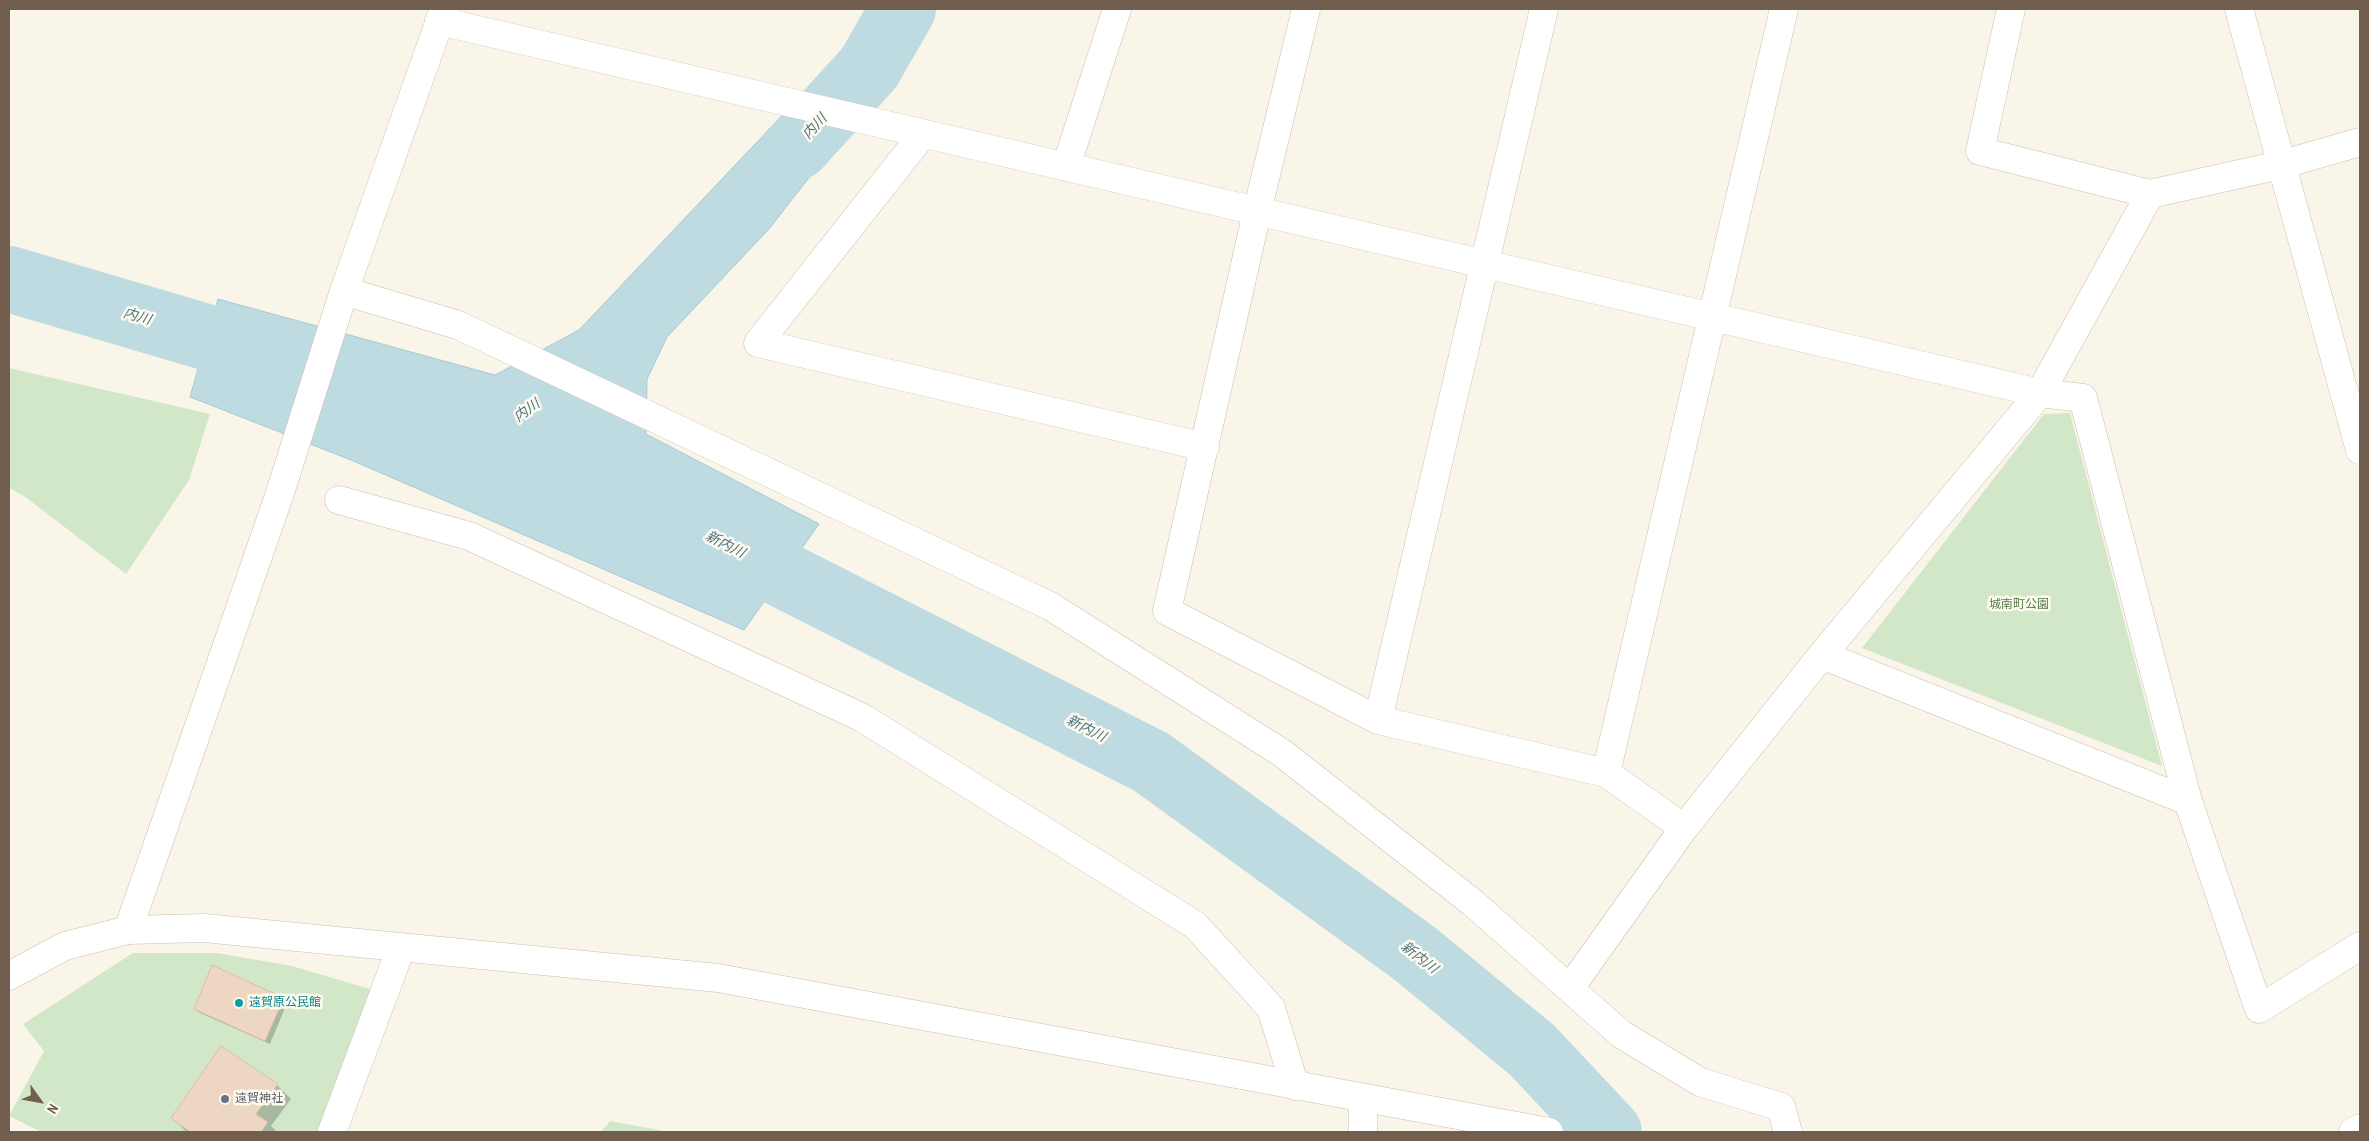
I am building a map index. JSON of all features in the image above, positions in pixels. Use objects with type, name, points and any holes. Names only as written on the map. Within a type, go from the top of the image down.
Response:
[{"type":"street","points":[[1066,167],[1117,9]]},
{"type":"street","points":[[1306,9],[1257,212],[1167,611],[1378,720],[1606,773],[1684,828]]},
{"type":"street","points":[[1378,720],[1544,9]]},
{"type":"street","points":[[1606,773],[1784,9]]},
{"type":"street","points":[[2011,9],[1980,151],[2150,194],[2280,165],[2360,142]]},
{"type":"street","points":[[2239,9],[2280,165],[2360,450]]},
{"type":"street","points":[[128,930],[279,496],[344,290],[442,15],[784,102],[2040,393],[2083,398],[2188,801],[2259,1009],[2360,946]]},
{"type":"street","points":[[922,134],[758,343],[1205,447]]},
{"type":"street","points":[[1570,988],[1684,828],[1822,655],[2040,393],[2150,194]]},
{"type":"street","points":[[344,290],[458,325],[1050,606],[1282,753],[1473,902],[1621,1034],[1700,1082],[1781,1107],[1788,1132]]},
{"type":"street","points":[[340,500],[469,536],[861,717],[1194,925],[1271,1008],[1294,1086]]},
{"type":"street","points":[[1822,655],[2188,801]]},
{"type":"street","points":[[9,976],[65,946],[128,930],[204,928],[718,978],[1363,1100],[1549,1132]]},
{"type":"street","points":[[332,1132],[401,948]]},
{"type":"street","points":[[1363,1100],[1363,1132]]},
{"type":"street","points":[[2353,1132],[2360,1128]]},
{"type":"green space","points":[[9,368],[210,414],[189,480],[126,574],[24,496],[9,488]]},
{"type":"green space","name":"城南町公園","points":[[2070,413],[2162,766],[1862,648],[2044,414]]},
{"type":"green space","points":[[133,953],[217,953],[292,966],[380,992],[324,1132],[41,1132],[9,1116],[44,1051],[23,1024]]},
{"type":"green space","points":[[610,1121],[670,1132],[601,1132]]},
{"type":"water","points":[[828,67],[878,89],[769,229],[667,337],[647,379],[646,434],[819,524],[744,630],[351,460],[190,397],[218,299],[495,375],[579,330]]},
{"type":"building","name":"遠賀原公民館","points":[[212,965],[284,998],[265,1041],[194,1009]]},
{"type":"building","name":"遠賀神社","points":[[221,1046],[278,1084],[256,1114],[268,1122],[261,1132],[190,1132],[171,1118]]},
{"type":"waterway","name":"内川","points":[[797,147],[869,68],[903,9]]},
{"type":"waterway","name":"内川","points":[[9,279],[294,363]]},
{"type":"waterway","name":"新内川","points":[[701,533],[1151,762],[1414,953],[1532,1050],[1609,1132]]},
{"type":"place","name":"遠賀原公民館","points":[[239,1003]]},
{"type":"place","name":"遠賀神社","points":[[225,1099]]}]
